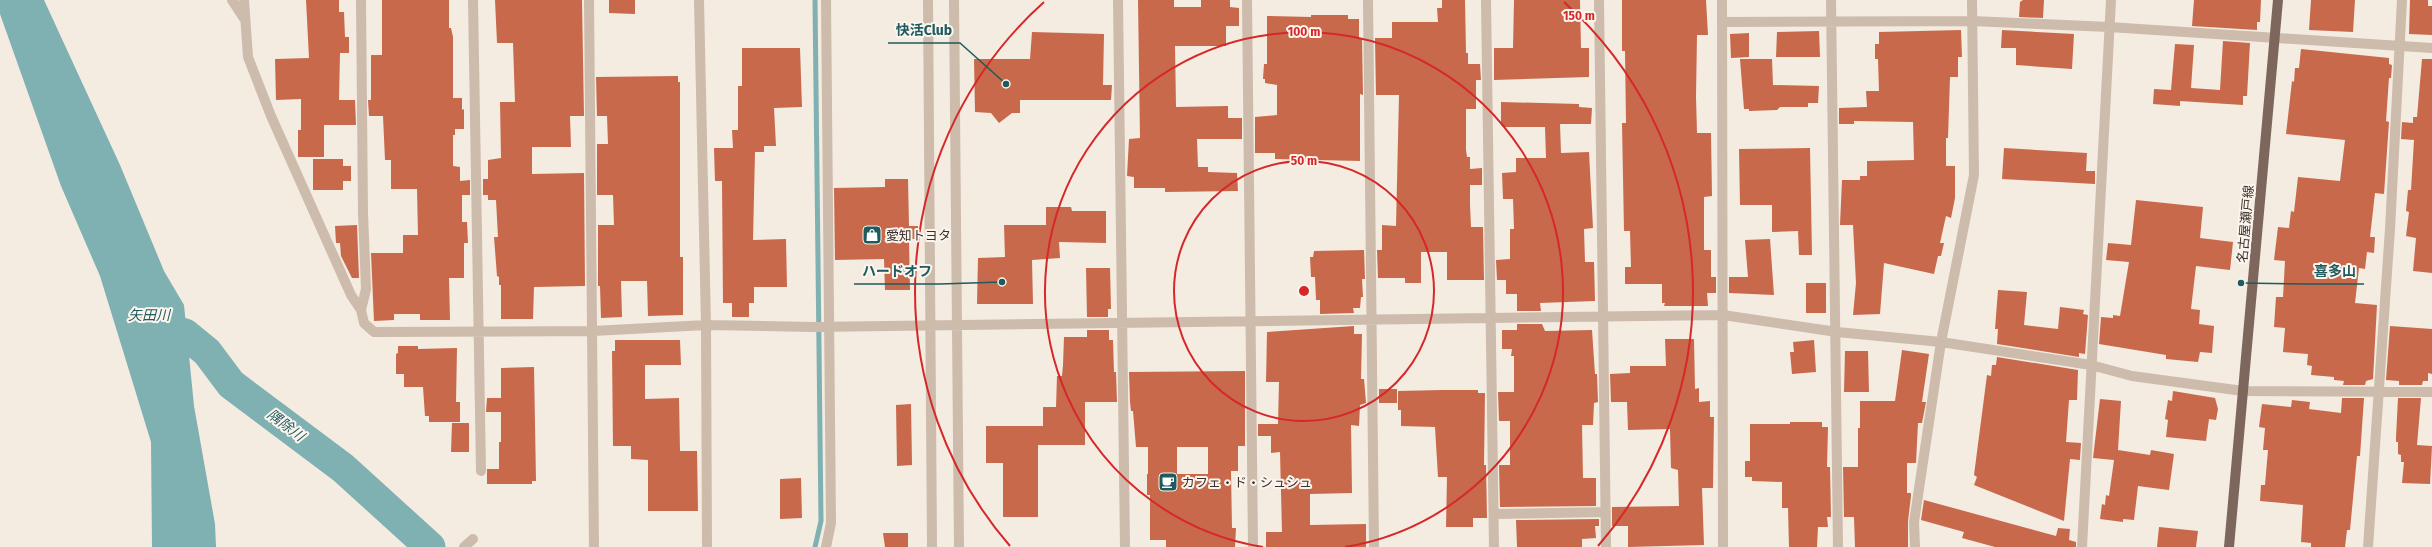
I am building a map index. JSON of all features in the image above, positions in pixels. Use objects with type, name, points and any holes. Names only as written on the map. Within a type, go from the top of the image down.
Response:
[{"type":"main road","name":"名古屋瀬戸線","points":[[2229,547],[2278,0]]},
{"type":"street","points":[[232,0],[244,20]]},
{"type":"street","points":[[244,0],[244,20],[248,57],[268,108],[351,294],[361,310],[364,323],[374,332],[477,330],[593,331],[706,325],[828,327],[1252,320],[1603,318],[1722,315],[1837,332],[1941,342],[2091,365],[2132,376],[2243,392],[2432,392]]},
{"type":"street","points":[[361,310],[366,288],[363,213],[362,0]]},
{"type":"street","points":[[474,0],[477,330],[480,471]]},
{"type":"street","points":[[589,0],[594,547]]},
{"type":"street","points":[[700,0],[706,325],[707,547]]},
{"type":"street","points":[[826,0],[831,523],[826,547]]},
{"type":"street","points":[[928,0],[932,547]]},
{"type":"street","points":[[954,0],[958,547]]},
{"type":"street","points":[[1118,0],[1125,547]]},
{"type":"street","points":[[1247,0],[1252,320],[1253,547]]},
{"type":"street","points":[[1368,0],[1374,547]]},
{"type":"street","points":[[1486,0],[1492,319],[1494,547]]},
{"type":"street","points":[[1600,0],[1606,547]]},
{"type":"street","points":[[1722,0],[1724,547]]},
{"type":"street","points":[[1831,0],[1837,332],[1838,547]]},
{"type":"street","points":[[1914,547],[1914,522],[1941,342],[1974,175],[1972,0]]},
{"type":"street","points":[[2082,547],[2111,0]]},
{"type":"street","points":[[2368,547],[2377,392],[2390,229],[2401,47],[2402,0]]},
{"type":"street","points":[[1722,22],[1972,21],[2109,27],[2275,39],[2432,48]]},
{"type":"street","points":[[1494,514],[1606,512]]},
{"type":"water","name":"矢田川","points":[[0,0],[44,0],[120,165],[164,271],[184,305],[194,406],[215,524],[216,547],[152,547],[151,442],[100,276],[61,186],[0,14]]},
{"type":"building","points":[[306,0],[339,0],[339,12],[344,12],[345,37],[349,37],[349,53],[340,53],[339,100],[355,100],[356,125],[324,125],[324,157],[298,157],[298,130],[301,130],[301,99],[276,100],[275,59],[309,58]]},
{"type":"building","points":[[382,0],[449,0],[449,28],[451,28],[453,37],[453,98],[462,98],[462,110],[464,109],[464,129],[455,129],[455,135],[453,135],[453,166],[460,167],[460,181],[470,180],[470,195],[462,195],[462,222],[467,222],[468,243],[464,243],[464,278],[449,278],[450,320],[420,320],[420,314],[394,314],[394,320],[374,321],[371,253],[403,253],[403,235],[418,235],[417,189],[391,189],[391,160],[385,160],[383,116],[369,116],[368,100],[371,100],[371,55],[382,55]]},
{"type":"building","points":[[495,0],[582,0],[584,116],[570,116],[571,147],[532,147],[532,174],[584,173],[585,286],[534,287],[533,319],[501,319],[501,285],[499,285],[499,277],[497,276],[494,237],[498,237],[496,200],[488,200],[488,195],[483,195],[483,179],[488,179],[488,160],[501,158],[500,102],[515,102],[513,43],[497,43]]},
{"type":"building","points":[[609,0],[635,0],[635,14],[609,13]]},
{"type":"building","points":[[1138,0],[1174,0],[1174,7],[1201,7],[1201,0],[1230,0],[1230,7],[1239,8],[1239,26],[1226,26],[1226,46],[1175,46],[1176,107],[1228,106],[1228,118],[1242,118],[1242,139],[1197,139],[1198,167],[1208,167],[1208,172],[1237,173],[1238,191],[1165,192],[1165,188],[1134,188],[1134,177],[1127,176],[1129,139],[1140,138]]},
{"type":"building","points":[[1442,0],[1465,0],[1466,53],[1468,53],[1468,64],[1480,64],[1481,80],[1476,80],[1476,109],[1466,109],[1466,150],[1467,157],[1470,157],[1470,169],[1482,168],[1482,185],[1470,185],[1470,205],[1471,227],[1483,227],[1484,280],[1447,280],[1447,252],[1421,252],[1421,283],[1405,283],[1405,278],[1378,278],[1377,250],[1382,250],[1382,225],[1396,226],[1399,95],[1376,95],[1375,38],[1392,38],[1392,22],[1438,22],[1437,8],[1442,8]]},
{"type":"building","points":[[1514,0],[1580,0],[1581,48],[1589,48],[1589,77],[1494,80],[1494,48],[1513,48]]},
{"type":"building","points":[[1622,0],[1706,0],[1708,35],[1697,35],[1696,97],[1697,133],[1711,133],[1712,196],[1704,197],[1704,250],[1711,250],[1711,277],[1716,277],[1716,293],[1707,293],[1708,306],[1664,306],[1665,303],[1662,303],[1662,284],[1625,284],[1625,267],[1631,267],[1630,231],[1624,231],[1622,123],[1626,123],[1625,51],[1622,51]]},
{"type":"building","points":[[2023,0],[2044,0],[2043,18],[2019,17],[2020,2]]},
{"type":"building","points":[[2194,0],[2261,0],[2260,22],[2257,22],[2257,30],[2192,26]]},
{"type":"building","points":[[2311,0],[2355,0],[2353,32],[2309,30]]},
{"type":"building","points":[[2410,0],[2428,0],[2428,6],[2432,6],[2432,35],[2409,34]]},
{"type":"building","points":[[1311,15],[1348,15],[1348,19],[1359,19],[1359,38],[1362,38],[1363,95],[1360,94],[1360,161],[1275,159],[1275,153],[1255,153],[1255,117],[1277,115],[1277,85],[1265,83],[1265,79],[1263,79],[1264,64],[1267,64],[1267,16],[1311,17]]},
{"type":"building","points":[[1961,30],[1962,57],[1958,57],[1958,77],[1950,77],[1948,138],[1946,138],[1946,166],[1955,166],[1955,198],[1951,218],[1946,216],[1940,243],[1944,243],[1941,256],[1938,256],[1934,274],[1884,263],[1880,314],[1853,315],[1856,283],[1853,225],[1840,225],[1842,180],[1860,180],[1860,176],[1867,176],[1867,161],[1914,160],[1913,122],[1854,121],[1854,124],[1839,124],[1839,108],[1867,107],[1866,91],[1879,91],[1878,59],[1875,59],[1875,44],[1879,44],[1879,32]]},
{"type":"building","points":[[2002,30],[2074,34],[2072,69],[2016,65],[2016,48],[2001,48]]},
{"type":"building","points":[[1819,31],[1820,57],[1776,57],[1777,32]]},
{"type":"building","points":[[1032,32],[1104,34],[1103,85],[1112,85],[1111,100],[1020,100],[1020,113],[1012,113],[999,123],[991,113],[975,112],[974,59],[1030,59]]},
{"type":"building","points":[[1749,33],[1749,57],[1731,58],[1730,34]]},
{"type":"building","points":[[2223,41],[2250,43],[2247,96],[2243,96],[2243,105],[2180,101],[2180,106],[2153,104],[2154,89],[2171,90],[2175,44],[2194,45],[2191,88],[2220,90]]},
{"type":"building","points":[[742,48],[800,48],[802,107],[774,108],[776,146],[764,146],[764,152],[755,152],[753,240],[786,239],[787,287],[754,287],[754,303],[749,303],[749,317],[732,317],[732,303],[723,303],[722,181],[715,181],[714,148],[733,148],[732,130],[738,130],[738,86],[742,86]]},
{"type":"building","points":[[2301,49],[2389,58],[2389,64],[2392,65],[2391,78],[2389,78],[2386,121],[2389,122],[2384,194],[2375,193],[2370,237],[2375,237],[2374,253],[2367,252],[2365,269],[2359,268],[2355,303],[2377,305],[2373,379],[2366,381],[2365,385],[2343,385],[2344,381],[2334,380],[2334,377],[2311,375],[2312,366],[2307,365],[2308,354],[2283,352],[2285,328],[2274,327],[2276,297],[2283,297],[2285,261],[2274,260],[2278,227],[2289,228],[2291,211],[2294,212],[2298,177],[2340,181],[2345,140],[2286,134],[2292,81],[2294,82],[2295,68],[2299,68]]},
{"type":"building","points":[[1740,59],[1772,59],[1773,85],[1819,86],[1818,103],[1808,103],[1808,107],[1780,107],[1777,110],[1749,111],[1749,109],[1744,109]]},
{"type":"building","points":[[2422,59],[2432,59],[2432,273],[2413,271],[2416,238],[2406,236],[2409,212],[2406,211],[2408,190],[2411,190],[2414,140],[2401,139],[2402,122],[2413,123],[2413,117],[2417,117]]},
{"type":"building","points":[[678,76],[678,82],[680,82],[680,257],[683,257],[683,315],[648,316],[647,281],[621,281],[622,317],[601,318],[600,286],[598,286],[598,225],[614,225],[613,195],[597,195],[597,144],[608,144],[607,116],[597,116],[596,77]]},
{"type":"building","points":[[1501,102],[1579,104],[1579,107],[1592,108],[1591,124],[1560,124],[1561,153],[1589,152],[1593,228],[1584,229],[1585,262],[1594,262],[1595,301],[1540,303],[1541,311],[1517,311],[1517,294],[1506,294],[1506,280],[1497,280],[1496,260],[1510,259],[1510,229],[1514,229],[1513,199],[1503,199],[1502,173],[1516,172],[1516,158],[1546,158],[1545,127],[1503,127],[1501,125]]},
{"type":"building","points":[[1810,148],[1812,255],[1799,255],[1798,231],[1772,232],[1772,205],[1740,205],[1739,149]]},
{"type":"building","points":[[2004,148],[2087,153],[2086,171],[2095,171],[2095,184],[2002,179]]},
{"type":"building","points":[[313,159],[343,159],[343,166],[351,166],[351,181],[343,181],[343,190],[313,190]]},
{"type":"building","points":[[885,179],[908,179],[909,226],[918,226],[919,239],[909,239],[910,290],[885,290],[884,259],[835,260],[834,188],[885,187]]},
{"type":"building","points":[[2136,200],[2203,207],[2200,238],[2233,242],[2230,270],[2196,266],[2191,309],[2200,310],[2199,324],[2214,326],[2212,353],[2200,352],[2198,362],[2166,359],[2166,355],[2099,344],[2101,317],[2113,318],[2113,315],[2120,316],[2129,262],[2106,260],[2108,243],[2131,245]]},
{"type":"building","points":[[1046,207],[1071,207],[1072,211],[1106,211],[1106,243],[1059,242],[1060,258],[1032,260],[1033,304],[977,304],[978,258],[1005,257],[1004,225],[1046,225]]},
{"type":"building","points":[[357,225],[359,278],[352,278],[341,256],[340,243],[336,243],[335,226]]},
{"type":"building","points":[[1770,239],[1774,295],[1729,293],[1729,277],[1748,277],[1745,240]]},
{"type":"building","points":[[1364,250],[1365,279],[1362,279],[1363,297],[1361,297],[1360,308],[1353,308],[1354,313],[1320,314],[1320,300],[1316,300],[1315,277],[1311,277],[1310,257],[1313,257],[1314,251]]},
{"type":"building","points":[[1086,268],[1110,268],[1111,309],[1108,309],[1108,317],[1087,317]]},
{"type":"building","points":[[1806,283],[1826,283],[1826,313],[1806,313]]},
{"type":"building","points":[[1998,290],[2027,292],[2024,325],[2058,329],[2060,307],[2084,310],[2083,314],[2088,315],[2085,354],[2079,353],[2079,357],[1997,344],[1998,329],[1995,329]]},
{"type":"building","points":[[1517,324],[1542,324],[1545,331],[1592,330],[1595,374],[1597,374],[1598,402],[1594,403],[1593,425],[1582,425],[1583,478],[1596,478],[1596,506],[1500,507],[1499,465],[1510,465],[1510,421],[1499,421],[1498,392],[1514,392],[1514,356],[1511,356],[1512,349],[1502,349],[1502,330],[1517,330]]},
{"type":"building","points":[[1354,326],[1354,334],[1362,334],[1361,379],[1364,379],[1366,403],[1360,405],[1359,426],[1351,425],[1352,493],[1310,494],[1310,525],[1366,524],[1366,547],[1266,547],[1266,532],[1282,532],[1280,452],[1271,453],[1271,436],[1258,436],[1258,424],[1278,424],[1279,382],[1266,382],[1267,332]]},
{"type":"building","points":[[2390,326],[2432,329],[2432,374],[2428,373],[2428,381],[2423,381],[2422,385],[2399,385],[2399,381],[2386,380]]},
{"type":"building","points":[[1087,330],[1109,330],[1109,340],[1113,340],[1117,402],[1085,402],[1085,445],[1038,445],[1038,517],[1003,517],[1003,463],[986,463],[986,426],[1043,426],[1043,407],[1056,407],[1057,376],[1062,376],[1064,337],[1087,337]]},
{"type":"building","points":[[1665,339],[1694,339],[1695,389],[1699,388],[1699,402],[1710,401],[1710,417],[1714,417],[1713,488],[1702,488],[1704,545],[1628,547],[1628,526],[1612,526],[1612,507],[1679,506],[1678,470],[1671,468],[1670,429],[1628,430],[1627,402],[1611,402],[1610,374],[1630,373],[1630,366],[1666,366]]},
{"type":"building","points":[[615,340],[680,340],[681,365],[645,365],[645,399],[679,398],[680,451],[697,451],[698,511],[648,511],[648,460],[631,459],[631,446],[613,446],[612,351],[615,351]]},
{"type":"building","points":[[1814,340],[1816,372],[1792,374],[1790,352],[1794,352],[1793,342]]},
{"type":"building","points":[[398,346],[418,346],[418,349],[457,348],[456,402],[460,402],[460,422],[429,422],[429,416],[425,416],[423,387],[404,387],[404,374],[396,374],[396,354],[398,353]]},
{"type":"building","points":[[1902,350],[1929,354],[1922,402],[1926,402],[1922,423],[1918,423],[1916,463],[1907,463],[1907,493],[1911,493],[1908,521],[1908,547],[1855,547],[1854,517],[1844,517],[1843,467],[1858,467],[1860,401],[1895,401]]},
{"type":"building","points":[[1845,351],[1868,351],[1869,392],[1844,392]]},
{"type":"building","points":[[1997,357],[2078,370],[2077,400],[2069,400],[2066,442],[2081,443],[2080,460],[2070,459],[2064,521],[1974,485],[1977,477],[1974,475],[1987,375],[1991,376],[1992,365],[1996,365]]},
{"type":"building","points":[[534,367],[536,481],[532,481],[532,484],[487,484],[487,469],[499,469],[501,412],[486,412],[487,398],[501,398],[501,368]]},
{"type":"building","points":[[1245,371],[1245,446],[1238,446],[1238,471],[1231,471],[1232,528],[1236,528],[1235,547],[1166,547],[1166,540],[1150,540],[1150,495],[1147,495],[1148,447],[1136,447],[1133,411],[1131,411],[1130,402],[1129,372]],"holes":[[[1177,447],[1208,447],[1208,474],[1177,474]]]},
{"type":"building","points":[[1379,389],[1397,389],[1397,403],[1379,403]]},
{"type":"building","points":[[1478,390],[1478,393],[1485,393],[1484,465],[1486,465],[1487,518],[1473,518],[1473,527],[1446,527],[1447,477],[1438,477],[1435,427],[1401,426],[1401,410],[1398,410],[1398,391]]},
{"type":"building","points":[[2173,391],[2215,398],[2218,409],[2216,420],[2209,419],[2206,441],[2166,437],[2168,420],[2165,419],[2168,400],[2172,401]]},
{"type":"building","points":[[2342,398],[2364,398],[2360,456],[2357,456],[2350,530],[2347,530],[2345,547],[2311,547],[2311,543],[2301,542],[2303,505],[2260,501],[2261,485],[2265,485],[2268,450],[2263,450],[2265,428],[2259,427],[2262,404],[2291,407],[2292,400],[2310,402],[2309,409],[2341,413]]},
{"type":"building","points":[[2398,398],[2421,398],[2417,445],[2432,446],[2430,484],[2402,483],[2404,462],[2401,462],[2401,455],[2398,454],[2398,442],[2396,442]]},
{"type":"building","points":[[2100,399],[2121,401],[2118,450],[2150,455],[2151,450],[2174,454],[2169,490],[2138,486],[2134,520],[2123,519],[2123,522],[2100,519],[2102,504],[2105,505],[2106,495],[2109,496],[2114,460],[2093,458]]},
{"type":"building","points":[[911,404],[912,465],[897,466],[896,405]]},
{"type":"building","points":[[1790,422],[1822,422],[1822,427],[1828,427],[1827,467],[1830,467],[1831,517],[1827,517],[1828,527],[1818,527],[1817,547],[1789,547],[1788,508],[1782,508],[1782,482],[1752,481],[1752,477],[1745,477],[1745,461],[1750,461],[1750,424],[1790,424]]},
{"type":"building","points":[[452,423],[469,423],[469,452],[451,452]]},
{"type":"building","points":[[801,478],[802,518],[780,519],[780,479]]},
{"type":"building","points":[[1924,500],[2056,536],[2058,528],[2070,529],[2069,540],[2076,542],[2076,547],[1995,547],[1962,538],[1964,532],[1921,520]]},
{"type":"building","points":[[1599,519],[1599,526],[1595,526],[1596,538],[1582,539],[1582,547],[1517,547],[1516,520]]},
{"type":"building","points":[[2159,527],[2198,531],[2196,547],[2157,547]]},
{"type":"building","points":[[883,533],[908,533],[908,547],[885,547]]},
{"type":"waterway","points":[[815,0],[821,521],[815,547]]},
{"type":"waterway","name":"隅除川","points":[[147,324],[185,334],[207,352],[231,384],[343,468],[430,547]]},
{"type":"place","name":"快活Club","points":[[1006,84]]},
{"type":"place","name":"愛知トヨタ","points":[[872,235]]},
{"type":"place","name":"ハードオフ","points":[[1002,282]]},
{"type":"place","name":"喜多山","points":[[2241,283]]},
{"type":"place","name":"カフェ・ド・シュシュ","points":[[1168,482]]}]
